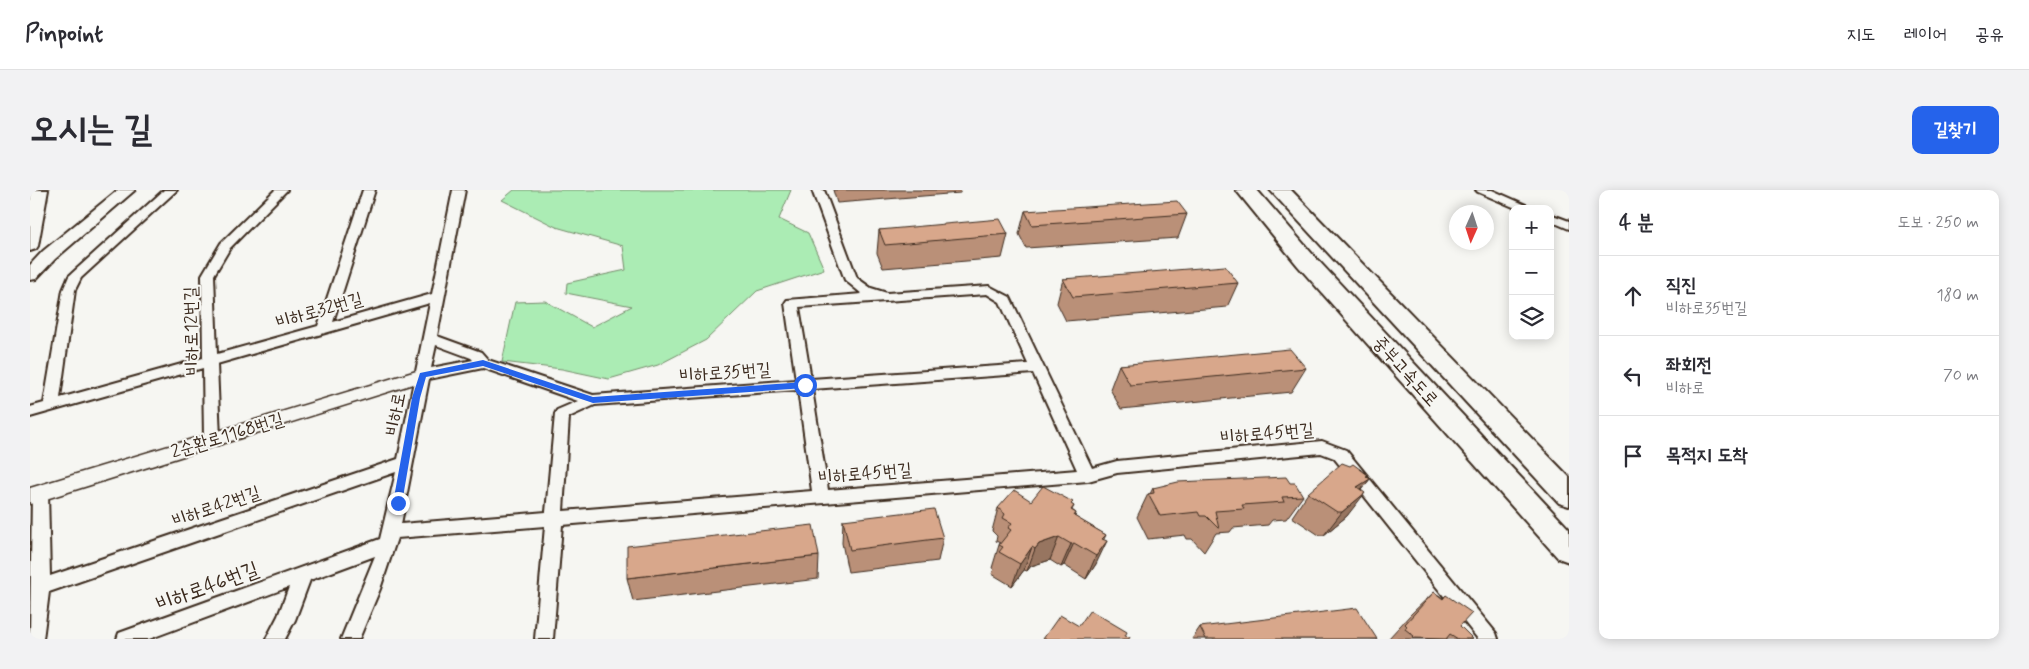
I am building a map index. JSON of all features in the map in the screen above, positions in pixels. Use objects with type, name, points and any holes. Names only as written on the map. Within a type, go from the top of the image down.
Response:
[{"type":"highway","name":"중부고속도로","points":[[1246,190],[1313,268],[1569,549]]},
{"type":"highway","name":"중부고속도로","points":[[1280,190],[1569,496]]},
{"type":"main road","points":[[30,246],[40,190]]},
{"type":"main road","points":[[30,275],[49,255],[127,190]]},
{"type":"street","points":[[51,406],[69,290],[75,276],[171,190]]},
{"type":"street","name":"비하로12번길","points":[[212,440],[208,275],[225,246],[281,190]]},
{"type":"street","points":[[324,328],[369,190]]},
{"type":"street","name":"비하로","points":[[350,639],[370,596],[389,538],[459,190]]},
{"type":"street","points":[[818,190],[851,280],[866,291],[887,296]]},
{"type":"street","points":[[1482,190],[1519,205]]},
{"type":"street","points":[[1554,218],[1569,225]]},
{"type":"street","points":[[821,497],[792,303],[989,290],[1005,300],[1088,475]]},
{"type":"street","name":"비하로32번길","points":[[30,412],[438,296]]},
{"type":"street","points":[[430,338],[476,355],[483,363]]},
{"type":"street","name":"비하로35번길","points":[[423,375],[483,363],[593,400],[1037,368]]},
{"type":"street","name":"2순환로1168번길","points":[[35,494],[423,375]]},
{"type":"street","points":[[544,639],[562,414],[593,400]]},
{"type":"street","name":"비하로45번길","points":[[389,538],[554,519],[1088,475],[1117,468],[1322,447],[1340,454],[1489,639]]},
{"type":"street","name":"비하로42번길","points":[[41,587],[405,463]]},
{"type":"street","points":[[34,639],[41,587],[35,494]]},
{"type":"street","name":"비하로46번길","points":[[126,639],[303,574],[389,538]]},
{"type":"street","points":[[276,639],[286,620],[303,574]]},
{"type":"green space","points":[[514,190],[791,190],[779,219],[808,233],[824,269],[757,291],[706,340],[658,365],[609,379],[562,369],[502,362],[515,302],[545,301],[592,327],[632,306],[566,293],[567,283],[626,270],[623,246],[556,227],[502,200]]},
{"type":"building","points":[[1177,201],[1187,214],[1032,225],[1025,211]]},
{"type":"building","points":[[1000,219],[1008,234],[885,245],[879,230]]},
{"type":"building","points":[[1225,266],[1238,283],[1073,297],[1063,279]]},
{"type":"building","points":[[1290,349],[1306,368],[1130,385],[1119,365]]},
{"type":"building","points":[[1342,463],[1350,466],[1353,464],[1368,475],[1366,476],[1370,479],[1357,487],[1365,493],[1342,512],[1337,512],[1308,493]]},
{"type":"building","points":[[1286,477],[1290,483],[1295,483],[1303,496],[1282,497],[1284,502],[1242,505],[1244,509],[1215,511],[1219,529],[1206,516],[1200,516],[1198,512],[1160,516],[1148,494],[1154,493],[1153,488],[1178,482]]},
{"type":"building","points":[[1043,486],[1073,502],[1071,504],[1074,506],[1071,510],[1076,513],[1074,516],[1106,535],[1102,539],[1107,541],[1096,556],[1074,543],[1071,544],[1059,537],[1039,544],[1035,549],[1032,547],[1020,564],[999,552],[1003,547],[999,545],[1011,530],[1008,528],[1012,523],[1003,518],[1005,514],[998,508],[1014,490],[1031,501]]},
{"type":"building","points":[[934,509],[943,538],[850,550],[843,520]]},
{"type":"building","points":[[813,525],[819,556],[627,578],[627,546]]},
{"type":"building","points":[[1434,592],[1443,599],[1446,595],[1472,613],[1460,626],[1473,639],[1458,639],[1450,634],[1446,639],[1412,638],[1414,636],[1405,629],[1407,626],[1405,624]]},
{"type":"building","points":[[1357,608],[1377,639],[1206,639],[1200,627]]},
{"type":"building","points":[[1090,610],[1127,632],[1125,636],[1130,637],[1129,639],[1043,639],[1060,615],[1079,626]]},
{"type":"route","points":[[398,503],[416,398],[423,375],[483,363],[593,400],[805,385]]}]
